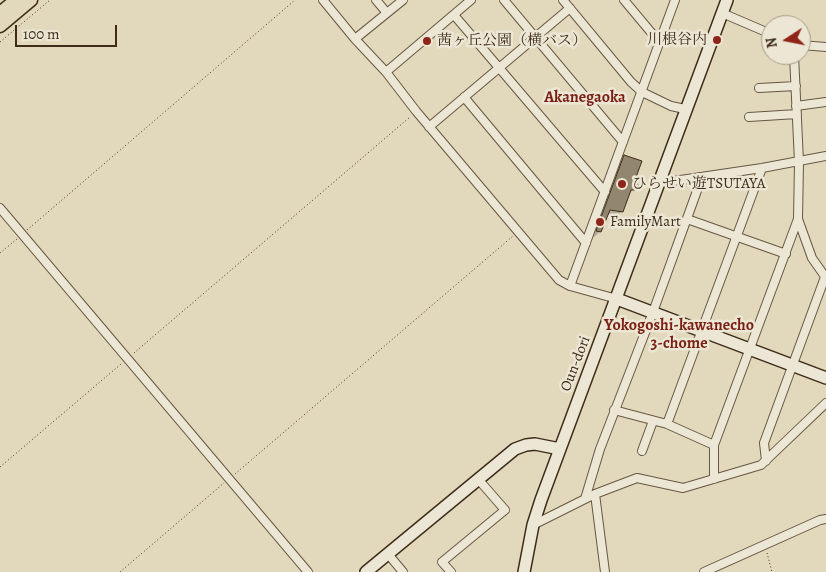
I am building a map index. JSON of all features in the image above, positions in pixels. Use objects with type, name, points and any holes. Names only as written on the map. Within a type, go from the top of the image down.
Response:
[{"type":"main road","points":[[0,13],[16,0]]},
{"type":"main road","points":[[0,26],[31,0]]},
{"type":"main road","name":"Oun-dori","points":[[524,572],[533,525],[660,183],[685,108],[727,0]]},
{"type":"main road","points":[[617,298],[826,378]]},
{"type":"main road","points":[[366,572],[478,479],[520,447],[541,444],[560,449]]},
{"type":"street","points":[[323,0],[355,39],[386,72],[429,127],[559,280],[570,286],[617,298]]},
{"type":"street","points":[[376,0],[387,13]]},
{"type":"street","points":[[355,39],[403,0]]},
{"type":"street","points":[[386,72],[471,0]]},
{"type":"street","points":[[504,0],[623,142]]},
{"type":"street","points":[[564,0],[631,82],[642,92],[671,106],[685,108]]},
{"type":"street","points":[[624,0],[660,43]]},
{"type":"street","points":[[570,286],[675,0]]},
{"type":"street","points":[[429,127],[570,8]]},
{"type":"street","points":[[722,13],[761,30]]},
{"type":"street","points":[[454,15],[605,192]]},
{"type":"street","points":[[811,46],[826,47]]},
{"type":"street","points":[[714,479],[714,445],[798,219],[799,162],[795,65]]},
{"type":"street","points":[[759,88],[796,86]]},
{"type":"street","points":[[464,97],[586,242]]},
{"type":"street","points":[[748,117],[797,110],[826,102]]},
{"type":"street","points":[[660,183],[799,162],[826,156]]},
{"type":"street","points":[[667,424],[762,168]]},
{"type":"street","points":[[585,499],[614,410],[653,312],[702,177]]},
{"type":"street","points":[[0,208],[308,572]]},
{"type":"street","points":[[687,219],[736,238],[786,254]]},
{"type":"street","points":[[766,461],[764,443],[825,277],[812,258],[798,219]]},
{"type":"street","points":[[533,525],[595,494],[636,478],[683,488],[761,465],[825,406]]},
{"type":"street","points":[[614,410],[667,424],[714,445]]},
{"type":"street","points":[[642,451],[653,421]]},
{"type":"street","points":[[451,572],[442,562],[505,510],[478,479]]},
{"type":"street","points":[[595,494],[605,572]]},
{"type":"street","points":[[704,572],[820,520],[826,520]]},
{"type":"street","points":[[388,554],[403,572]]},
{"type":"path","points":[[0,42],[50,0]]},
{"type":"path","points":[[0,253],[295,0]]},
{"type":"path","points":[[0,467],[416,111]]},
{"type":"path","points":[[120,572],[518,231]]},
{"type":"path","points":[[764,545],[772,572]]},
{"type":"building","name":"ひらせい遊TSUTAYA","points":[[624,155],[642,161],[635,180],[638,186],[635,190],[631,190],[623,212],[610,210],[601,232],[596,231]]},
{"type":"place","name":"川根谷内","points":[[717,40]]},
{"type":"place","name":"茜ヶ丘公園（横バス）","points":[[427,41]]},
{"type":"place","name":"ひらせい遊TSUTAYA","points":[[622,184]]},
{"type":"place","name":"FamilyMart","points":[[600,222]]},
{"type":"district","name":"Akanegaoka","points":[[585,98]]},
{"type":"district","name":"Yokogoshi-kawanecho 3-chome","points":[[679,335]]}]
